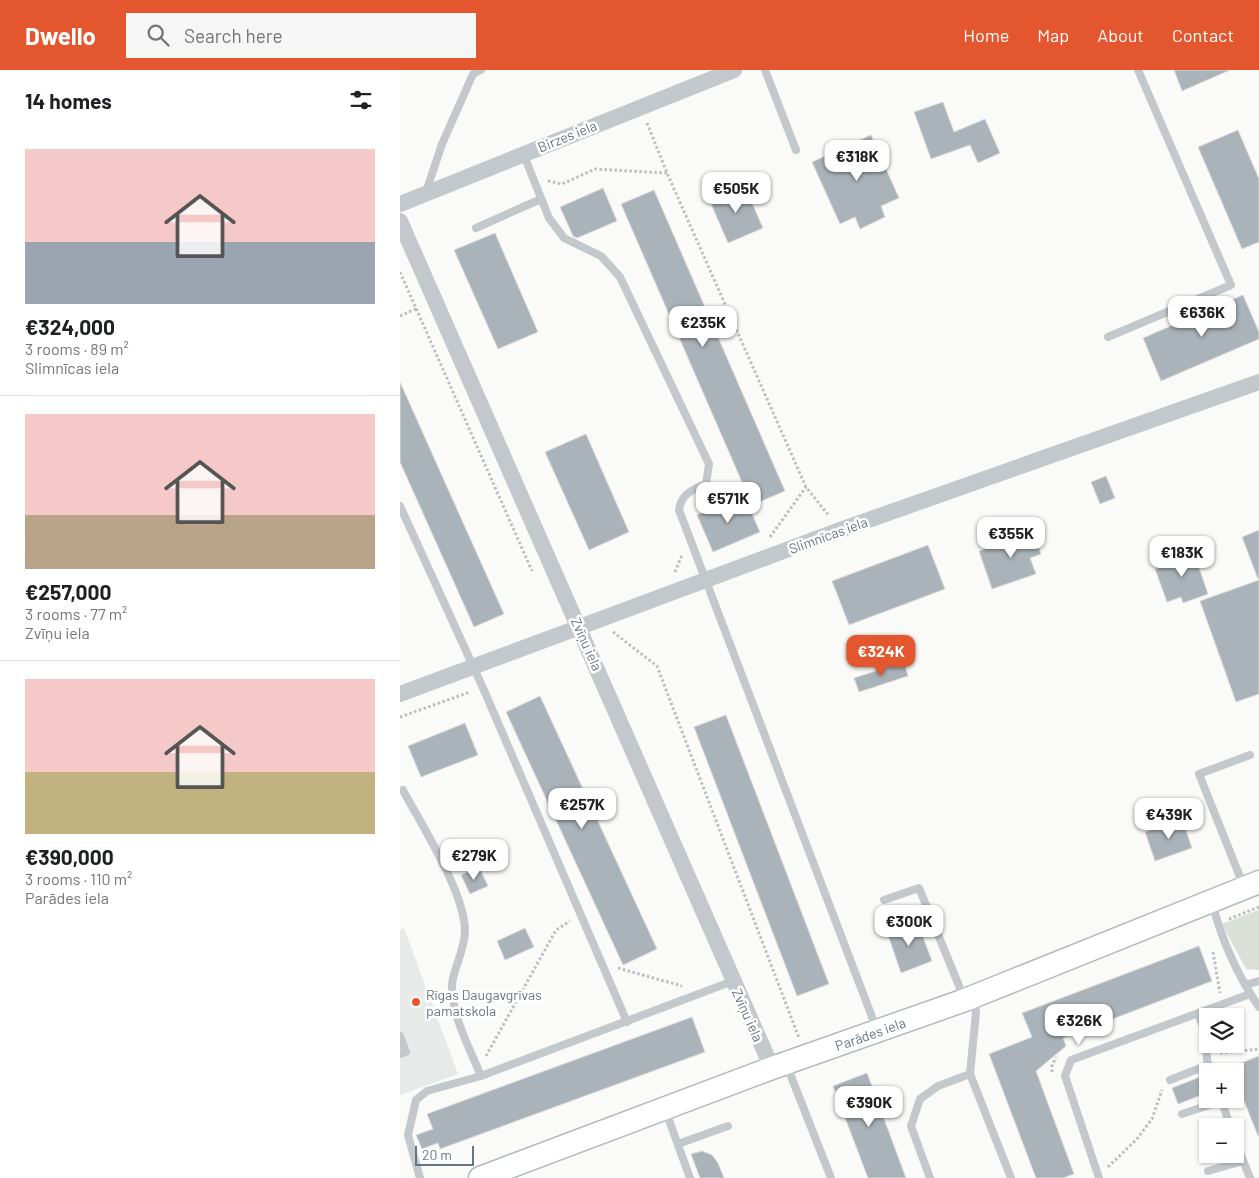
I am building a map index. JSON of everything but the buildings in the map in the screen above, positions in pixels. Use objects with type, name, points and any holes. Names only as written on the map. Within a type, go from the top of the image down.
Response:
[{"type":"street","name":"Birzes iela","points":[[400,204],[734,70]]},
{"type":"street","name":"Zvīņu iela","points":[[400,221],[580,626],[733,981],[779,1066]]},
{"type":"street","name":"Slimnīcas iela","points":[[400,694],[840,530],[1259,382]]},
{"type":"street","name":"Parādes iela","points":[[480,1178],[664,1108],[969,998],[1252,885]]},
{"type":"lane","points":[[426,194],[442,144],[474,72],[481,70]]},
{"type":"lane","points":[[764,70],[796,150]]},
{"type":"lane","points":[[1108,337],[1231,285],[1138,70]]},
{"type":"lane","points":[[523,154],[548,218],[564,238],[601,256],[620,277],[709,464],[706,484],[689,492],[680,500],[679,510],[877,1031]]},
{"type":"lane","points":[[476,228],[541,199]]},
{"type":"lane","points":[[400,506],[474,667],[628,1022]]},
{"type":"lane","points":[[1250,755],[1199,774],[1252,885]]},
{"type":"lane","points":[[403,790],[454,887],[465,929],[461,954],[453,979],[451,999],[480,1073]]},
{"type":"lane","points":[[884,900],[919,888],[976,1012],[970,1074],[1011,1178]]},
{"type":"lane","points":[[1211,901],[1217,923],[1245,985],[1259,1007]]},
{"type":"lane","points":[[1245,985],[1259,980]]},
{"type":"lane","points":[[420,1178],[408,1135],[416,1100],[427,1091],[628,1022],[733,981]]},
{"type":"lane","points":[[1099,1177],[1065,1076],[1071,1060],[1250,994]]},
{"type":"lane","points":[[1198,1013],[1206,1034],[1209,1063]]},
{"type":"lane","points":[[400,1036],[406,1052],[400,1054]]},
{"type":"lane","points":[[779,1066],[831,1178]]},
{"type":"lane","points":[[1170,1080],[1199,1071]]},
{"type":"lane","points":[[930,1178],[911,1126],[920,1099],[938,1086],[970,1074]]},
{"type":"lane","points":[[664,1108],[690,1178]]},
{"type":"lane","points":[[1182,1114],[1199,1108]]},
{"type":"lane","points":[[678,1144],[728,1126]]},
{"type":"lane","points":[[1244,1161],[1250,1178]]},
{"type":"lane","points":[[1208,1171],[1237,1163]]},
{"type":"path","points":[[641,107],[667,173],[806,487],[840,530]]},
{"type":"path","points":[[533,178],[562,184],[595,169],[667,173]]},
{"type":"path","points":[[751,564],[806,487]]},
{"type":"path","points":[[665,595],[690,539]]},
{"type":"path","points":[[597,620],[657,666],[800,1040]]},
{"type":"path","points":[[400,717],[483,688]]},
{"type":"path","points":[[1223,921],[1259,907]]},
{"type":"path","points":[[480,1073],[556,930],[581,915]]},
{"type":"path","points":[[602,963],[686,987],[692,997]]},
{"type":"path","points":[[1207,1055],[1259,1049]]},
{"type":"path","points":[[1099,1177],[1137,1138],[1152,1119],[1160,1092],[1170,1080]]},
{"type":"shaded area","points":[[1259,910],[1259,970],[1246,969],[1222,924]]},
{"type":"shaded area","name":"Rīgas Daugavgrīvas pamatskola","points":[[404,928],[458,1074],[400,1095],[400,930]]},
{"type":"place","name":"Rīgas Daugavgrīvas pamatskola","points":[[416,1002]]}]
